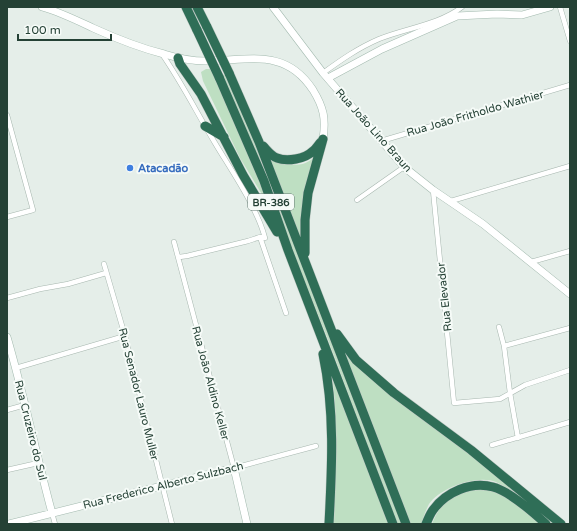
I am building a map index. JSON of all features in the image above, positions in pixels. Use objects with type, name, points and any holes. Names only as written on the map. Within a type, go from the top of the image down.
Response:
[{"type":"highway","name":"BR-386","points":[[186,7],[264,181],[288,250],[393,524]]},
{"type":"highway","name":"BR-386","points":[[198,7],[259,142],[305,258],[406,524]]},
{"type":"highway","points":[[178,58],[180,64],[201,94],[243,175],[288,250]]},
{"type":"highway","points":[[205,126],[225,138]]},
{"type":"highway","points":[[259,142],[277,158],[290,159],[308,155],[313,152],[323,139]]},
{"type":"highway","points":[[305,258],[305,220],[308,193],[323,139]]},
{"type":"highway","points":[[330,323],[356,360],[394,393],[471,450],[561,524]]},
{"type":"highway","points":[[318,329],[328,377],[331,407],[332,466],[329,524]]},
{"type":"highway","points":[[426,524],[432,511],[451,493],[470,487],[484,485],[504,491],[546,524]]},
{"type":"street","points":[[42,7],[56,10],[93,28],[162,54],[178,58],[207,61],[237,58],[260,59],[278,62],[287,66],[298,72],[307,82],[323,110],[325,126],[323,139]]},
{"type":"street","name":"Rua João Lino Braun","points":[[273,7],[325,75],[380,141],[404,167],[531,262],[570,294]]},
{"type":"street","points":[[325,75],[456,14],[462,7]]},
{"type":"street","points":[[325,75],[358,49],[380,39],[456,14],[522,15],[550,7]]},
{"type":"street","points":[[560,7],[570,41]]},
{"type":"street","points":[[162,54],[192,100],[205,126],[246,196],[264,238],[260,237],[248,242],[179,257]]},
{"type":"street","name":"Rua João Fritholdo Wathier","points":[[380,141],[570,85]]},
{"type":"street","points":[[7,115],[33,210],[7,217]]},
{"type":"street","points":[[451,201],[570,166]]},
{"type":"street","points":[[357,200],[404,167]]},
{"type":"street","name":"Rua Elevador","points":[[433,190],[454,403],[500,399],[510,392]]},
{"type":"street","points":[[260,237],[286,313]]},
{"type":"street","name":"Rua João Aldino Keller","points":[[174,242],[234,468],[247,524]]},
{"type":"street","points":[[531,262],[570,251]]},
{"type":"street","name":"Rua Senador Lauro Muller","points":[[104,264],[125,336],[172,524]]},
{"type":"street","points":[[7,298],[40,289],[68,284],[106,273]]},
{"type":"street","points":[[499,327],[504,346],[518,438]]},
{"type":"street","points":[[504,346],[570,328]]},
{"type":"street","points":[[16,368],[125,336]]},
{"type":"street","name":"Rua Cruzeiro do Sul","points":[[7,337],[16,368],[38,463],[55,524]]},
{"type":"street","points":[[510,392],[525,385],[570,370]]},
{"type":"street","points":[[7,410],[25,405]]},
{"type":"street","points":[[492,445],[570,422]]},
{"type":"street","name":"Rua Frederico Alberto Sulzbach","points":[[9,524],[316,446]]},
{"type":"street","points":[[7,470],[38,463]]},
{"type":"green space","points":[[206,69],[210,69],[219,86],[260,181],[269,206],[240,158],[203,81],[201,72]]},
{"type":"green space","points":[[226,74],[242,110],[403,524],[397,524],[327,337],[222,75]]},
{"type":"green space","points":[[267,153],[286,163],[297,165],[303,164],[316,156],[301,226],[300,241]]},
{"type":"green space","points":[[344,353],[357,365],[559,524],[552,524],[540,512],[511,490],[496,482],[479,480],[460,484],[441,493],[429,504],[422,524],[409,524]]},
{"type":"green space","points":[[332,371],[390,524],[334,524],[336,452],[335,403]]},
{"type":"green space","points":[[483,489],[503,494],[542,524],[432,524],[440,508],[452,498],[466,492]]},
{"type":"place","name":"Atacadão","points":[[130,168]]}]
